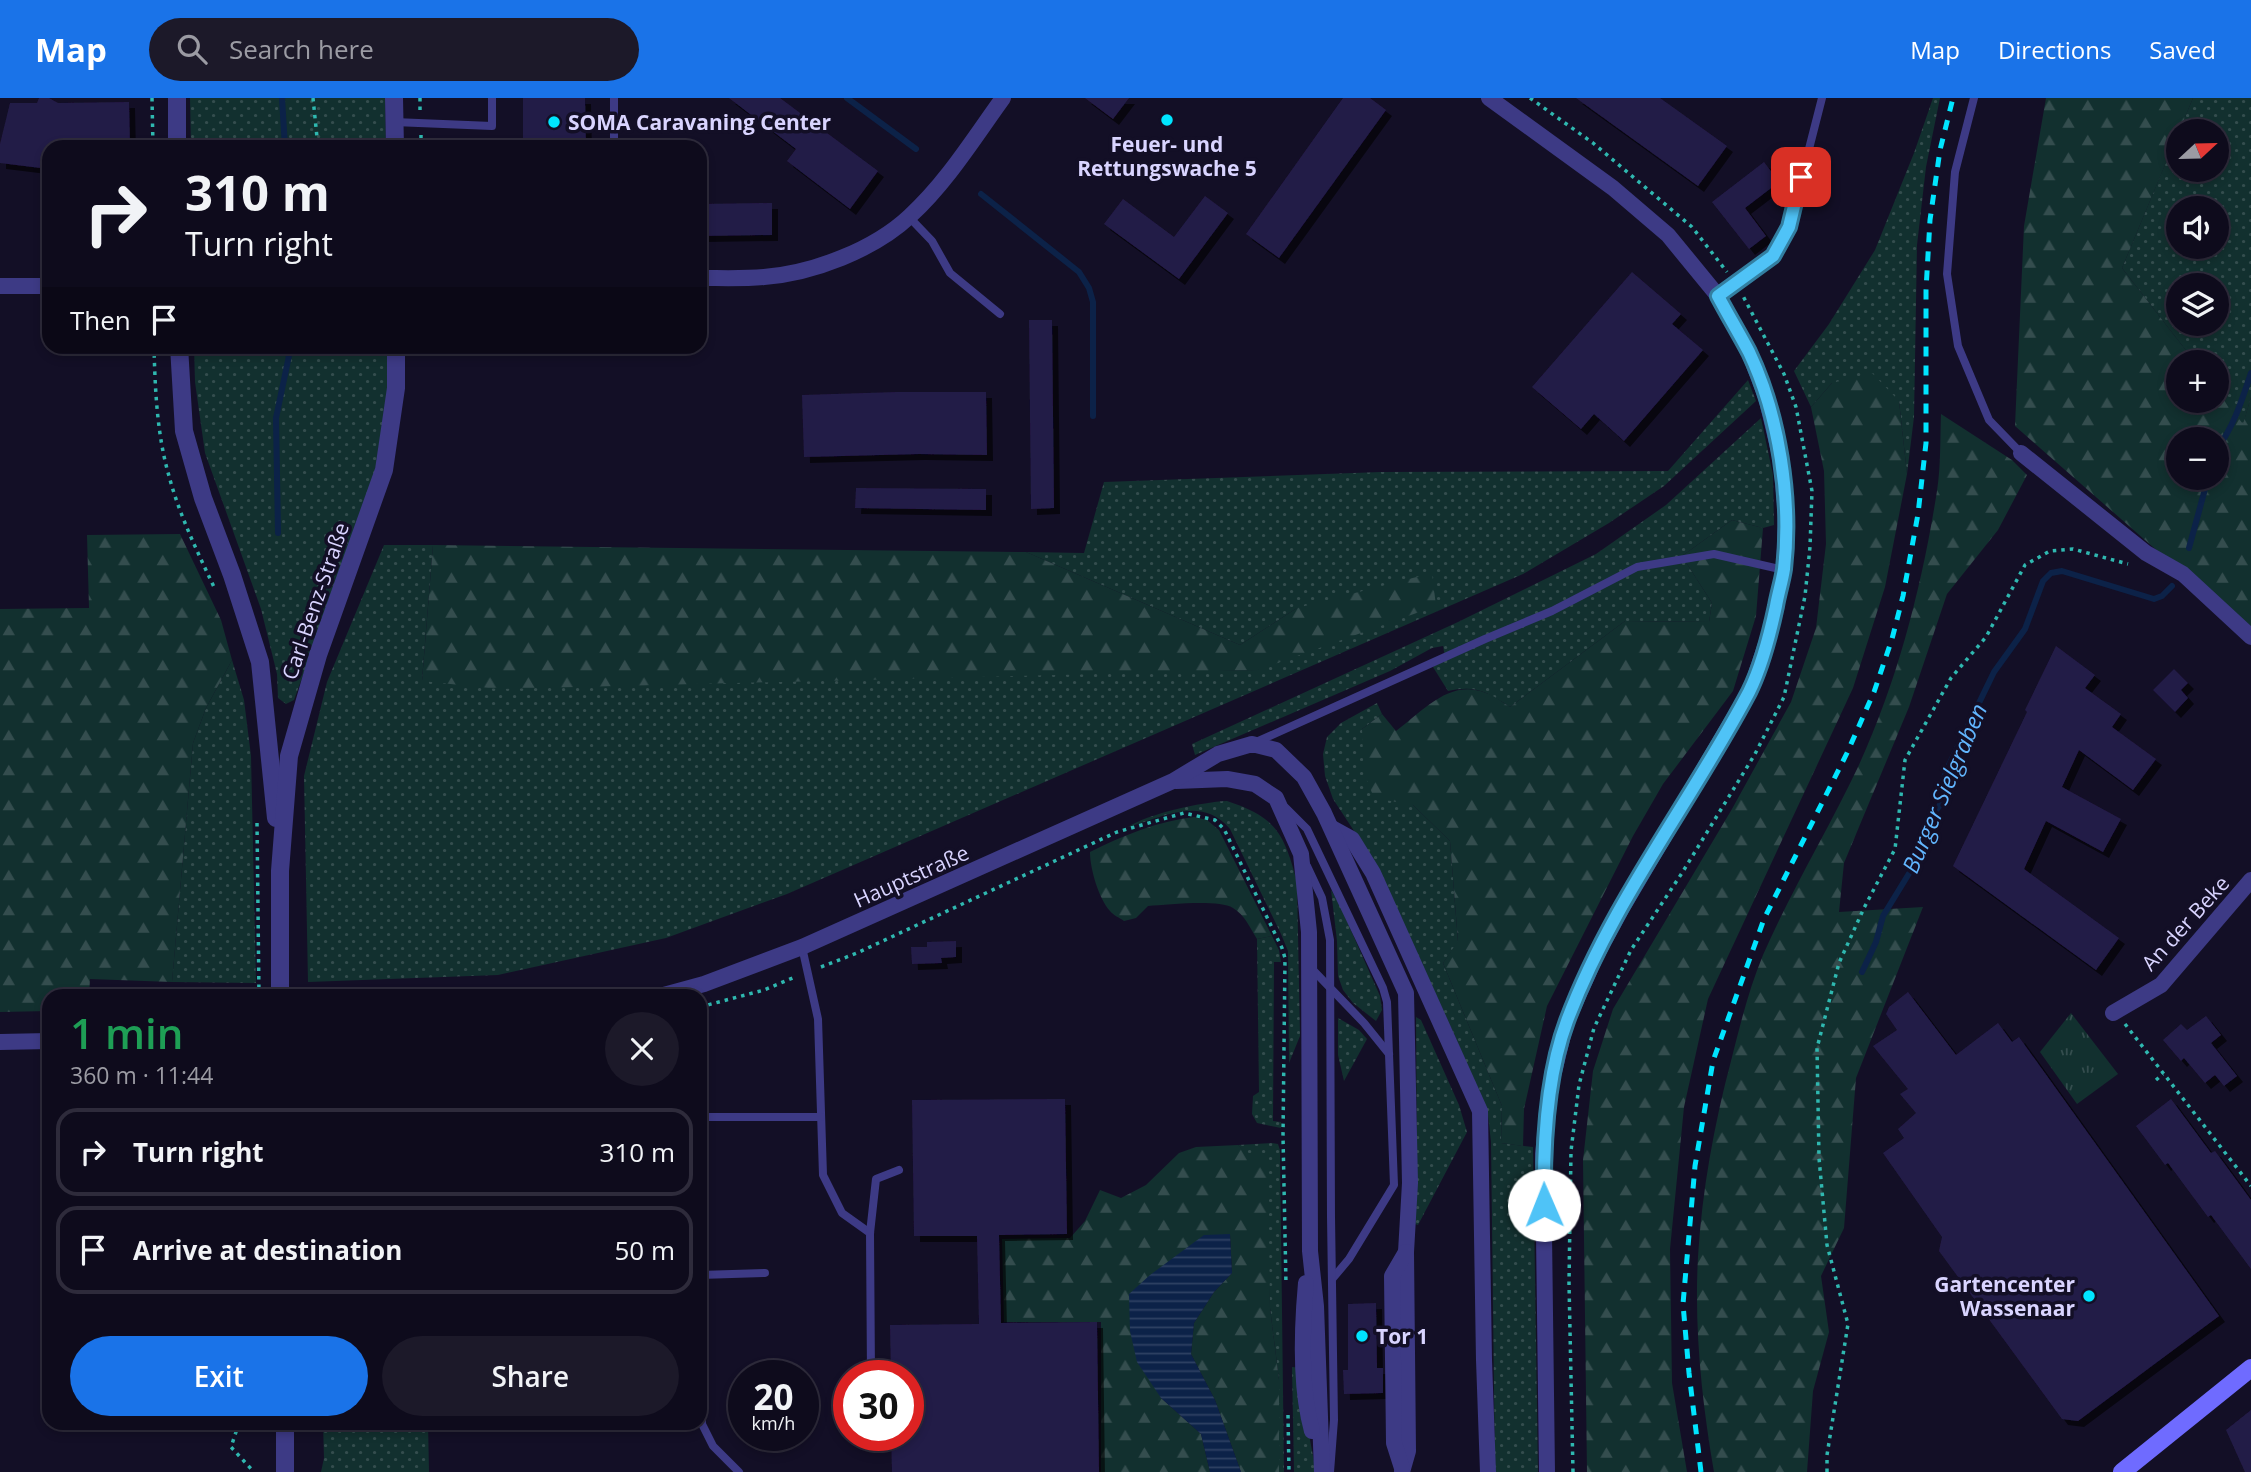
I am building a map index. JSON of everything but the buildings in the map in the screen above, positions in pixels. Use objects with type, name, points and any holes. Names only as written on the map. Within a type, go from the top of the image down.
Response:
[{"type":"main road","points":[[2122,1472],[2251,1368]]},
{"type":"street","points":[[177,98],[177,140]]},
{"type":"street","points":[[394,98],[395,140]]},
{"type":"street","points":[[707,278],[765,277],[816,269],[880,238],[909,217],[945,178],[1003,98]]},
{"type":"street","points":[[1489,98],[1613,188],[1668,234],[1718,296],[1749,352],[1766,397],[1781,460],[1786,514],[1784,570],[1770,632],[1751,689],[1622,908],[1596,956],[1566,1023],[1551,1084],[1543,1154],[1547,1472]]},
{"type":"street","points":[[0,286],[42,286]]},
{"type":"street","name":"Carl-Benz-Straße","points":[[179,354],[184,431],[203,498],[232,575],[260,662],[280,871],[280,987]]},
{"type":"street","name":"Carl-Benz-Straße","points":[[280,871],[289,757],[318,655],[384,470],[396,388],[396,354]]},
{"type":"street","points":[[2021,453],[2146,553],[2183,574],[2251,637]]},
{"type":"street","points":[[1252,744],[1276,750],[1304,777],[1332,828],[1406,993],[1410,1183],[1406,1252],[1408,1451],[1402,1470]]},
{"type":"street","name":"Hauptstraße","points":[[686,989],[802,947],[1173,781],[1218,754],[1252,744]]},
{"type":"street","points":[[1173,781],[1227,779],[1255,784],[1276,798],[1301,854],[1309,932],[1310,1251],[1304,1306],[1305,1399],[1311,1429],[1320,1453],[1322,1472]]},
{"type":"street","points":[[1332,828],[1352,839],[1373,873],[1480,1111],[1488,1472]]},
{"type":"street","name":"An der Beke","points":[[2113,1013],[2161,985],[2251,880]]},
{"type":"street","points":[[1406,993],[1435,1011]]},
{"type":"street","points":[[0,1042],[42,1041]]},
{"type":"street","points":[[285,1430],[285,1472]]},
{"type":"lane","points":[[394,122],[492,126],[492,98]]},
{"type":"lane","points":[[614,98],[614,140]]},
{"type":"lane","points":[[1718,296],[1773,256],[1789,227],[1822,98]]},
{"type":"lane","points":[[1975,98],[1955,172],[1947,274],[1958,346],[1989,420],[2021,453]]},
{"type":"lane","points":[[909,217],[932,241],[950,273],[1000,314]]},
{"type":"lane","points":[[1252,744],[1552,611],[1637,567],[1714,554],[1784,570]]},
{"type":"lane","points":[[1276,798],[1307,829],[1383,988],[1387,1002],[1394,1185],[1349,1259],[1332,1278]]},
{"type":"lane","points":[[1301,854],[1322,898],[1330,940],[1334,1420],[1330,1472]]},
{"type":"lane","points":[[802,947],[818,1019],[823,1175],[842,1213],[870,1233]]},
{"type":"lane","points":[[1309,966],[1364,1023],[1389,1054]]},
{"type":"lane","points":[[707,1117],[821,1117]]},
{"type":"lane","points":[[871,1360],[870,1233],[876,1179],[899,1170]]},
{"type":"lane","points":[[707,1275],[765,1273]]},
{"type":"lane","points":[[705,1430],[713,1446],[739,1472]]},
{"type":"path","points":[[152,98],[153,140]]},
{"type":"path","points":[[313,98],[317,140]]},
{"type":"path","points":[[1530,98],[1593,143],[1692,227],[1737,284],[1784,374],[1796,407],[1812,491],[1805,596],[1784,697],[1755,754],[1631,950],[1594,1028],[1579,1085],[1571,1151],[1569,1283],[1573,1472]]},
{"type":"path","points":[[154,354],[158,416],[169,476],[197,551],[218,596]]},
{"type":"path","points":[[1827,1472],[1827,1455],[1848,1324],[1827,1245],[1819,1157],[1817,1048],[1839,963],[1895,849],[1905,760],[1951,678],[1986,637],[2025,565],[2050,551],[2073,549],[2129,564],[2135,563],[2146,553]]},
{"type":"path","points":[[257,812],[259,989]]},
{"type":"path","points":[[707,1005],[764,990],[857,953],[1118,832],[1185,813],[1215,820],[1230,841],[1285,958],[1283,1136],[1286,1287]]},
{"type":"path","points":[[2113,1013],[2132,1031],[2251,1186]]},
{"type":"path","points":[[2156,1080],[2163,1074]]},
{"type":"path","points":[[1288,1408],[1289,1472]]},
{"type":"path","points":[[237,1430],[231,1447],[254,1472]]},
{"type":"green space","points":[[190,98],[385,98],[386,140],[191,140]]},
{"type":"green space","points":[[1933,98],[1940,98],[1926,167],[1917,245],[1914,417],[1907,474],[1899,401],[1832,383],[1811,407],[1794,371],[1829,324],[1875,250]]},
{"type":"green space","points":[[2046,98],[2193,98],[2184,119],[2166,119],[2166,163],[2122,268],[2166,325],[2166,336],[2175,336],[2186,350],[2166,350],[2166,413],[2229,413],[2229,406],[2243,424],[2251,397],[2251,633],[2015,426],[2024,226]]},
{"type":"green space","points":[[2193,98],[2251,98],[2251,397],[2243,425],[2229,407],[2229,350],[2186,350],[2175,336],[2229,336],[2229,273],[2166,273],[2166,325],[2122,268],[2166,162],[2166,182],[2230,182],[2230,119],[2184,119]]},
{"type":"green space","points":[[194,354],[388,354],[388,406],[380,462],[294,700],[286,704],[278,698],[277,674],[261,609],[205,453],[195,382]]},
{"type":"green space","points":[[1872,373],[1899,401],[1907,474],[1885,587],[1853,688],[1708,999],[1684,1107],[1670,1249],[1672,1383],[1687,1472],[1587,1472],[1583,1160],[1593,1071],[1613,1009],[1732,809],[1791,702],[1816,628],[1826,544],[1824,471],[1811,407],[1832,383]]},
{"type":"green space","points":[[1748,380],[1756,401],[1664,486],[1609,523],[1523,574],[787,894],[666,938],[498,975],[308,982],[304,776],[327,682],[384,545],[433,545],[422,680],[1258,670],[1297,608],[1240,645],[1026,552],[1084,553],[1104,482],[1381,472],[1668,471]]},
{"type":"green space","points":[[1941,414],[2012,460],[2027,475],[1998,530],[1947,594],[1909,707],[1844,863],[1839,912],[1923,907],[1856,1078],[1844,1228],[1821,1276],[1829,1332],[1813,1391],[1807,1472],[1714,1472],[1700,1365],[1697,1284],[1702,1208],[1719,1109],[1745,1007],[1763,955],[1858,767],[1897,666],[1931,527],[1939,472]]},
{"type":"green space","points":[[1761,418],[1773,475],[1774,525],[1763,528],[1732,520],[1682,556],[1712,603],[1709,622],[1625,621],[1510,707],[1474,689],[1448,691],[1433,667],[1445,657],[1443,646],[1432,648],[1390,671],[1195,755],[1192,744],[1458,622],[1596,554],[1666,505]]},
{"type":"green space","points":[[1732,520],[1763,528],[1756,616],[1733,691],[1663,784],[1633,836],[1547,1006],[1524,1109],[1523,1146],[1501,1143],[1502,1106],[1443,963],[1458,941],[1450,841],[1413,805],[1374,798],[1364,773],[1362,729],[1382,714],[1396,731],[1438,699],[1461,690],[1486,693],[1510,707],[1625,621],[1709,622],[1712,603],[1682,556]]},
{"type":"green space","points":[[180,534],[221,620],[232,660],[206,708],[193,743],[172,982],[90,979],[89,989],[42,989],[42,1011],[0,1012],[0,609],[89,608],[87,535]]},
{"type":"green space","points":[[433,545],[1026,552],[1240,645],[1297,608],[1432,573],[1436,606],[1258,670],[498,689],[422,681]]},
{"type":"green space","points":[[232,660],[244,700],[251,756],[256,983],[172,982],[193,743],[206,708]]},
{"type":"green space","points":[[1377,703],[1382,714],[1362,729],[1413,805],[1450,841],[1458,942],[1443,963],[1502,1106],[1501,1143],[1533,1147],[1538,1472],[1495,1472],[1491,1142],[1488,1115],[1454,1034],[1360,840],[1333,799],[1325,776],[1323,754],[1327,737],[1341,723]]},
{"type":"green space","points":[[1227,801],[1257,814],[1275,829],[1287,851],[1297,882],[1300,1036],[1289,1063],[1288,951],[1230,829],[1219,819],[1195,811],[1168,814],[1128,827],[1175,810]]},
{"type":"green space","points":[[1194,817],[1207,820],[1219,830],[1272,936],[1257,939],[1241,914],[1226,905],[1192,903],[1148,906],[1136,918],[1124,921],[1106,906],[1096,883],[1090,852],[1140,830]]},
{"type":"green space","points":[[1331,890],[1380,996],[1382,1010],[1376,1021],[1353,1003],[1343,990],[1338,976]]},
{"type":"green space","points":[[1272,936],[1281,962],[1274,962],[1273,1121],[1281,1122],[1281,1128],[1257,1123],[1252,1114],[1253,1096],[1259,1092],[1257,939]]},
{"type":"green space","points":[[2071,1013],[2118,1074],[2077,1104],[2040,1052]]},
{"type":"green space","points":[[1416,1017],[1421,1020],[1459,1105],[1467,1132],[1418,1225],[1412,1223],[1417,1187]]},
{"type":"green space","points":[[1338,1018],[1359,1030],[1367,1039],[1344,1081],[1338,1055]]},
{"type":"green space","points":[[1278,1144],[1280,1150],[1284,1472],[1279,1472],[1279,1380],[1270,1308],[1263,1153],[1246,1154],[1238,1145]]},
{"type":"green space","points":[[1238,1145],[1246,1153],[1263,1153],[1268,1160],[1270,1308],[1279,1380],[1279,1472],[1241,1472],[1215,1400],[1191,1354],[1194,1323],[1214,1292],[1232,1273],[1230,1234],[1161,1398],[1201,1434],[1210,1472],[1101,1472],[1101,1322],[1004,1322],[1002,1239],[1070,1238],[1085,1221],[1100,1190],[1121,1198],[1146,1185],[1179,1153],[1196,1147]]},
{"type":"green space","points":[[1292,1367],[1302,1368],[1305,1413],[1316,1472],[1294,1472]]},
{"type":"green space","points":[[323,1430],[428,1430],[429,1472],[321,1472],[324,1458]]},
{"type":"water","points":[[1230,1234],[1232,1273],[1214,1292],[1194,1323],[1191,1354],[1215,1400],[1241,1472],[1210,1472],[1201,1434],[1161,1398],[1137,1362],[1130,1331],[1129,1294],[1204,1235]]},
{"type":"waterway","points":[[282,98],[285,140]]},
{"type":"waterway","points":[[847,98],[916,149]]},
{"type":"waterway","points":[[981,194],[1079,272],[1089,288],[1093,302],[1093,416]]},
{"type":"waterway","points":[[278,533],[276,418],[289,354]]},
{"type":"waterway","name":"Burger Sielgraben","points":[[2229,429],[2251,373]]},
{"type":"waterway","name":"Burger Sielgraben","points":[[2189,548],[2205,490]]},
{"type":"waterway","name":"Burger Sielgraben","points":[[1862,972],[1876,942],[1883,916],[1913,867],[1928,833],[1932,816],[1940,805],[1940,790],[1947,769],[1994,672],[2025,629],[2043,581],[2051,573],[2062,571],[2154,599],[2162,596],[2172,586]]},
{"type":"railway","points":[[1701,1472],[1683,1304],[1695,1166],[1713,1061],[1764,919],[1847,753],[1874,692],[1903,596],[1918,514],[1926,443],[1926,290],[1930,220],[1940,150],[1953,98]]},
{"type":"place","name":"Feuer- und Rettungswache 5","points":[[1167,120]]},
{"type":"place","name":"SOMA Caravaning Center","points":[[554,122]]},
{"type":"place","name":"Gartencenter Wassenaar","points":[[2089,1296]]},
{"type":"place","name":"Tor 1","points":[[1362,1336]]},
{"type":"route","points":[[1544,1205],[1543,1154],[1551,1084],[1566,1023],[1596,956],[1622,908],[1751,689],[1770,632],[1784,570],[1786,514],[1781,460],[1766,397],[1749,352],[1718,296],[1773,256],[1789,227],[1801,177]]}]
